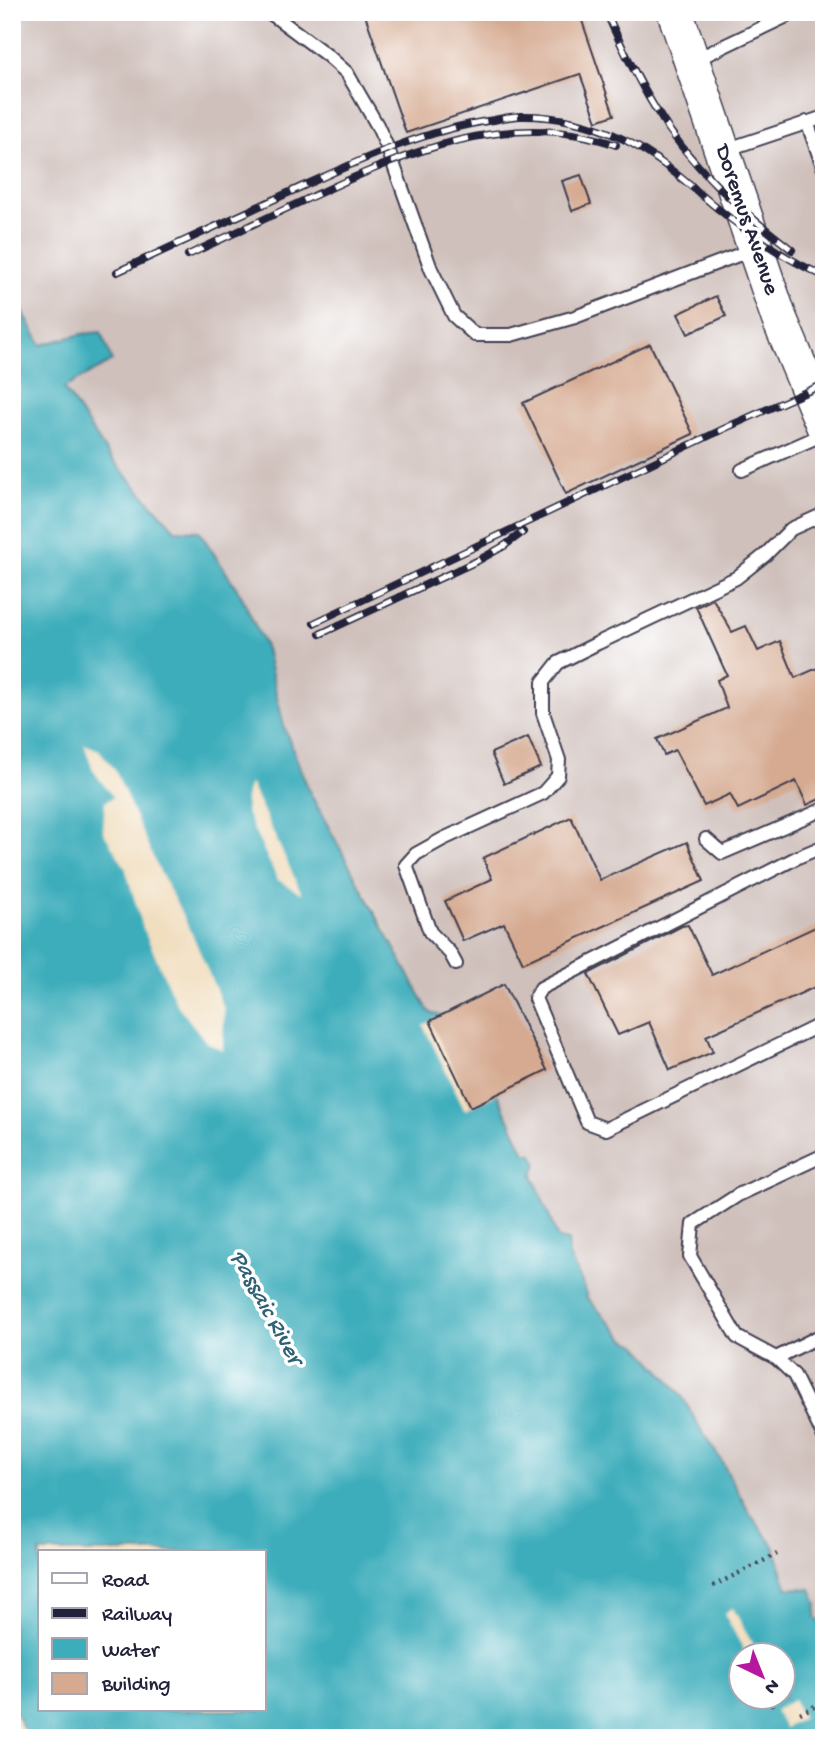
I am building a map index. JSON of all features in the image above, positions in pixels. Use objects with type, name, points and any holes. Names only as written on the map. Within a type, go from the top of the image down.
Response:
[{"type":"main road","name":"Doremus Avenue","points":[[675,12],[779,318],[824,426]]},
{"type":"lane","points":[[269,12],[347,73],[388,149],[431,269],[454,316],[475,335],[511,335],[575,317],[755,248]]},
{"type":"lane","points":[[692,62],[795,12]]},
{"type":"lane","points":[[722,151],[824,117]]},
{"type":"lane","points":[[807,122],[824,169]]},
{"type":"lane","points":[[742,470],[824,434]]},
{"type":"lane","points":[[456,964],[450,953],[430,932],[406,864],[416,853],[443,839],[543,793],[558,775],[559,760],[542,713],[543,682],[558,663],[736,578],[765,555],[791,529],[824,513]]},
{"type":"lane","points":[[706,839],[722,853],[824,809]]},
{"type":"lane","points":[[824,846],[541,988],[535,998],[587,1122],[606,1129],[824,1023]]},
{"type":"lane","points":[[824,1156],[738,1195],[693,1224],[690,1256],[737,1337],[776,1358],[794,1376],[824,1437]]},
{"type":"lane","points":[[776,1358],[824,1334]]},
{"type":"path","points":[[713,1586],[776,1554]]},
{"type":"path","points":[[800,1713],[824,1702]]},
{"type":"path","points":[[785,1728],[791,1738]]},
{"type":"shaded area","points":[[12,12],[824,12],[824,1630],[816,1617],[817,1604],[787,1588],[774,1546],[750,1514],[683,1398],[637,1345],[626,1340],[587,1298],[569,1256],[568,1241],[558,1239],[525,1153],[497,1094],[429,1012],[373,904],[310,793],[284,727],[266,649],[241,595],[199,531],[175,530],[109,456],[64,388],[82,334],[41,345],[12,291]]},
{"type":"water","name":"Passaic River","points":[[12,291],[41,345],[101,332],[112,361],[64,388],[109,456],[175,530],[199,531],[241,595],[266,649],[284,727],[310,793],[429,1012],[443,1016],[497,1094],[525,1153],[533,1154],[537,1163],[533,1175],[558,1239],[568,1241],[569,1256],[587,1298],[626,1340],[637,1345],[683,1398],[750,1514],[774,1546],[787,1588],[811,1589],[817,1604],[816,1617],[824,1630],[824,1738],[28,1738],[12,1706]]},
{"type":"pier","points":[[84,744],[99,750],[115,770],[156,864],[193,936],[224,1009],[223,1051],[206,1042],[176,1003],[143,928],[125,867],[103,832],[105,802],[113,797],[93,770]]},
{"type":"pier","points":[[250,783],[302,894],[278,880],[247,815],[245,800]]},
{"type":"pier","points":[[443,1016],[497,1094],[465,1110],[423,1025]]},
{"type":"pier","points":[[733,1608],[751,1642],[740,1642],[724,1613]]},
{"type":"pier","points":[[798,1709],[803,1718],[785,1728],[776,1712],[798,1712]]},
{"type":"building","points":[[364,12],[579,12],[614,115],[597,121],[580,74],[406,133]]},
{"type":"building","points":[[581,175],[591,204],[572,211],[562,181]]},
{"type":"building","points":[[716,296],[726,316],[688,334],[678,314]]},
{"type":"building","points":[[650,344],[693,434],[566,494],[523,403]]},
{"type":"building","points":[[713,599],[732,632],[746,626],[758,651],[780,641],[795,678],[824,665],[824,797],[807,805],[796,781],[738,809],[730,794],[704,806],[675,750],[664,755],[657,739],[727,708],[717,680],[727,675],[696,607]]},
{"type":"building","points":[[528,737],[541,767],[504,784],[491,753]]},
{"type":"building","points":[[571,817],[600,880],[687,842],[704,881],[523,963],[504,923],[463,941],[445,901],[492,879],[483,858]]},
{"type":"building","points":[[824,923],[824,983],[706,1036],[713,1052],[670,1070],[649,1022],[618,1035],[588,974],[688,925],[712,975]]},
{"type":"building","points":[[504,984],[547,1070],[471,1107],[430,1021]]},
{"type":"railway","points":[[606,12],[648,96],[683,149],[735,203],[792,250]]},
{"type":"railway","points":[[117,272],[390,148],[441,131],[520,116],[573,122],[623,139],[660,162],[729,218],[781,254],[824,276]]},
{"type":"railway","points":[[188,255],[382,165],[458,140],[497,133],[536,131],[576,135],[616,145]]},
{"type":"railway","points":[[314,623],[824,384]]},
{"type":"railway","points":[[320,634],[479,560],[523,532]]}]
